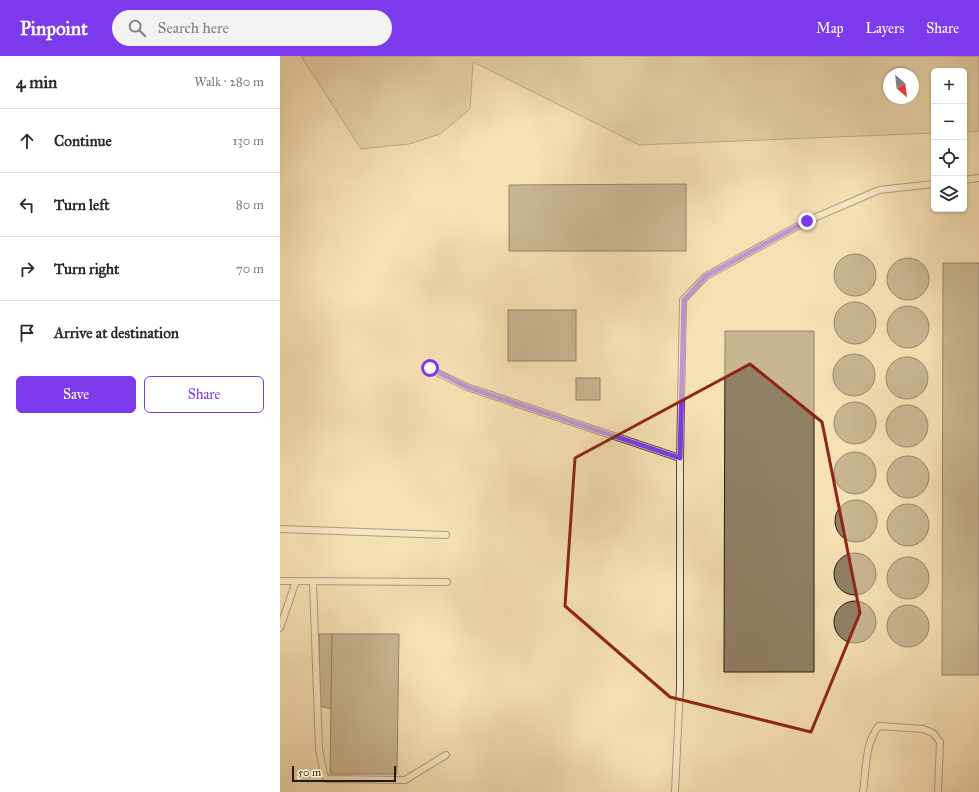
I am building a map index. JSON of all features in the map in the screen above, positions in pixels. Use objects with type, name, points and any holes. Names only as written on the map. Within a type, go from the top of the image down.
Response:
[{"type":"lane","points":[[967,180],[979,178]]},
{"type":"lane","points":[[675,792],[680,687],[680,458],[684,300],[706,276],[807,221],[879,190],[931,184]]},
{"type":"lane","points":[[430,368],[467,387],[680,458]]},
{"type":"lane","points":[[280,529],[446,535]]},
{"type":"lane","points":[[280,581],[447,582]]},
{"type":"lane","points":[[280,628],[296,581]]},
{"type":"lane","points":[[313,582],[319,749],[324,775],[327,780],[405,780],[446,755]]},
{"type":"lane","points":[[863,792],[870,745],[873,733],[879,726],[924,729],[933,733],[940,742],[938,792]]},
{"type":"highlighted area","points":[[750,364],[822,422],[860,613],[811,732],[670,697],[565,606],[575,458]]},
{"type":"shaded area","points":[[301,56],[979,56],[979,131],[967,132],[967,68],[931,68],[931,133],[639,145],[473,62],[470,109],[440,134],[409,144],[361,149]]},
{"type":"building","points":[[686,184],[686,251],[509,251],[509,185]]},
{"type":"building","points":[[851,254],[859,254],[867,257],[873,263],[876,275],[873,287],[867,293],[859,296],[851,296],[843,293],[837,287],[834,279],[834,271],[837,263],[843,257]]},
{"type":"building","points":[[904,258],[912,258],[920,261],[926,267],[929,279],[926,291],[920,297],[912,300],[904,300],[896,297],[890,291],[887,283],[887,275],[890,267],[896,261]]},
{"type":"building","points":[[943,263],[979,263],[979,675],[942,675]]},
{"type":"building","points":[[851,302],[859,302],[867,305],[873,311],[876,323],[873,335],[867,341],[859,344],[851,344],[843,341],[837,335],[834,327],[834,319],[837,311],[843,305]]},
{"type":"building","points":[[904,306],[912,306],[920,309],[926,315],[929,327],[926,339],[920,345],[912,348],[904,348],[896,345],[890,339],[887,331],[887,323],[890,315],[896,309]]},
{"type":"building","points":[[508,310],[576,310],[576,361],[508,361]]},
{"type":"building","points":[[725,331],[814,331],[814,672],[724,672]]},
{"type":"building","points":[[850,354],[858,354],[866,357],[872,363],[875,375],[872,387],[866,393],[858,396],[850,396],[842,393],[836,387],[833,379],[833,371],[836,363],[842,357]]},
{"type":"building","points":[[903,357],[911,357],[919,360],[925,366],[928,378],[925,390],[919,396],[911,399],[903,399],[895,396],[889,390],[886,382],[886,374],[889,366],[895,360]]},
{"type":"building","points":[[576,378],[600,378],[600,400],[576,400]]},
{"type":"building","points":[[851,402],[859,402],[867,405],[873,411],[876,423],[873,435],[867,441],[859,444],[851,444],[843,441],[837,435],[834,427],[834,419],[837,411],[843,405]]},
{"type":"building","points":[[903,405],[911,405],[919,408],[925,414],[928,426],[925,438],[919,444],[911,447],[903,447],[895,444],[889,438],[886,430],[886,422],[889,414],[895,408]]},
{"type":"building","points":[[851,452],[859,452],[867,455],[873,461],[876,473],[873,485],[867,491],[859,494],[851,494],[843,491],[837,485],[834,477],[834,469],[837,461],[843,455]]},
{"type":"building","points":[[904,456],[912,456],[920,459],[926,465],[929,477],[926,489],[920,495],[912,498],[904,498],[896,495],[890,489],[887,481],[887,473],[890,465],[896,459]]},
{"type":"building","points":[[852,500],[860,500],[868,503],[874,509],[877,521],[874,533],[868,539],[860,542],[852,542],[844,539],[838,533],[835,525],[835,517],[838,509],[844,503]]},
{"type":"building","points":[[904,504],[912,504],[920,507],[926,513],[929,525],[926,537],[920,543],[912,546],[904,546],[896,543],[890,537],[887,529],[887,521],[890,513],[896,507]]},
{"type":"building","points":[[851,553],[859,553],[867,556],[873,562],[876,574],[873,586],[867,592],[859,595],[851,595],[843,592],[837,586],[834,578],[834,570],[837,562],[843,556]]},
{"type":"building","points":[[904,557],[912,557],[920,560],[926,566],[929,578],[926,590],[920,596],[912,599],[904,599],[896,596],[890,590],[887,582],[887,574],[890,566],[896,560]]},
{"type":"building","points":[[851,601],[859,601],[867,604],[873,610],[876,622],[873,634],[867,640],[859,643],[851,643],[843,640],[837,634],[834,626],[834,618],[837,610],[843,604]]},
{"type":"building","points":[[904,605],[912,605],[920,608],[926,614],[929,626],[926,638],[920,644],[912,647],[904,647],[896,644],[890,638],[887,630],[887,622],[890,614],[896,608]]},
{"type":"building","points":[[319,634],[332,634],[331,709],[320,706]]},
{"type":"building","points":[[332,634],[399,634],[397,774],[330,774]]},
{"type":"route","points":[[430,368],[467,387],[680,458],[684,300],[706,276],[807,221]]}]
